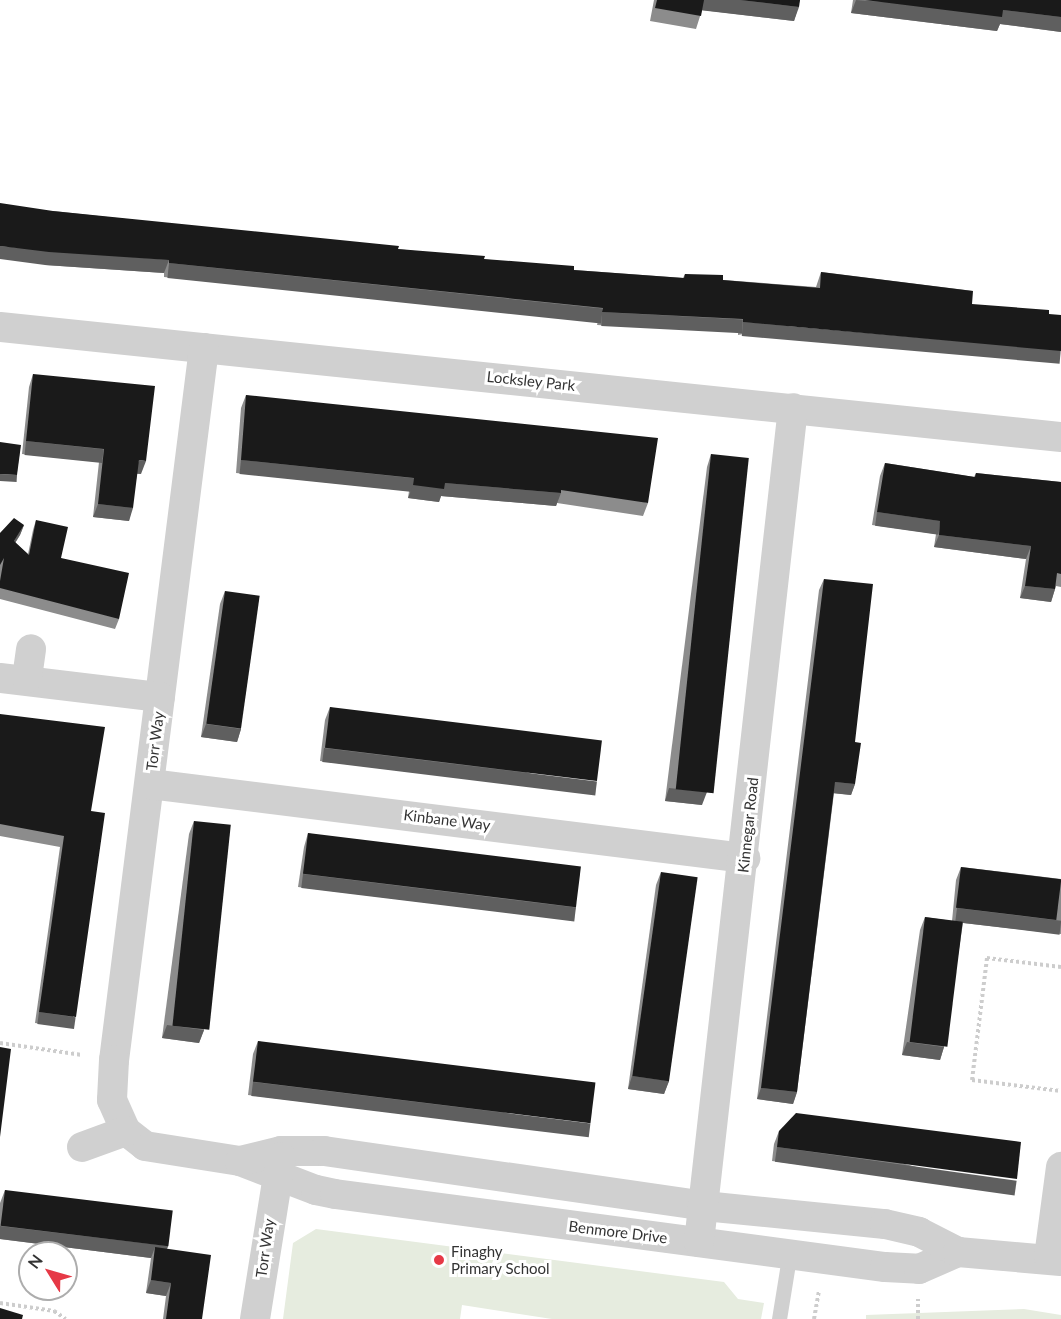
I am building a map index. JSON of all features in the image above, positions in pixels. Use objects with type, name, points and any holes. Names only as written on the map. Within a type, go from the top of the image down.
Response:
[{"type":"street","name":"Locksley Park","points":[[0,327],[1061,437]]},
{"type":"street","name":"Torr Way","points":[[126,1131],[112,1100],[114,1060],[204,348]]},
{"type":"street","name":"Kinnegar Road","points":[[699,1242],[719,1046],[745,858],[794,408]]},
{"type":"street","points":[[32,649],[13,678],[160,697]]},
{"type":"street","name":"Kinbane Way","points":[[150,784],[745,858]]},
{"type":"street","points":[[82,1147],[126,1131],[145,1146],[240,1161],[280,1164]]},
{"type":"street","name":"Benmore Drive","points":[[280,1164],[324,1151],[704,1206],[885,1224],[919,1232],[958,1252],[1055,1259]]},
{"type":"street","name":"Torr Way","points":[[255,1319],[280,1164]]},
{"type":"street","name":"Benmore Drive","points":[[280,1164],[335,1194],[699,1242],[789,1257],[919,1269],[958,1252]]},
{"type":"street","points":[[1055,1259],[1061,1167]]},
{"type":"lane","points":[[779,1319],[789,1257]]},
{"type":"path","points":[[1061,967],[987,958],[972,1080],[1061,1090]]},
{"type":"path","points":[[0,1043],[114,1060]]},
{"type":"path","points":[[0,1303],[54,1311],[66,1319]]},
{"type":"shaded area","name":"Finaghy Primary School","points":[[316,1229],[724,1282],[738,1299],[764,1303],[761,1319],[552,1319],[462,1305],[460,1319],[283,1319],[293,1243]]},
{"type":"shaded area","points":[[1024,1309],[1061,1315],[1061,1319],[866,1319],[866,1315]]},
{"type":"building","points":[[657,0],[704,0],[701,16],[655,8]]},
{"type":"building","points":[[740,0],[800,0],[799,7]]},
{"type":"building","points":[[865,0],[1061,0],[1061,17],[1003,10],[1002,17]]},
{"type":"building","points":[[0,203],[53,211],[399,246],[398,249],[485,256],[484,259],[574,266],[574,270],[684,278],[685,274],[723,275],[723,280],[820,288],[821,272],[973,291],[972,304],[1049,310],[1049,314],[1061,315],[1061,351],[743,322],[743,319],[602,312],[603,308],[169,263],[169,260],[49,252],[0,246]]},
{"type":"building","points":[[33,374],[155,386],[146,461],[139,460],[133,508],[98,504],[104,449],[26,441]]},
{"type":"building","points":[[246,395],[658,438],[648,503],[561,490],[561,493],[445,483],[444,489],[413,485],[414,478],[241,460]]},
{"type":"building","points":[[0,442],[21,445],[17,475],[0,474]]},
{"type":"building","points":[[711,454],[749,458],[714,793],[676,789]]},
{"type":"building","points":[[885,463],[975,477],[976,473],[1061,482],[1061,574],[1057,573],[1055,589],[1025,586],[1031,546],[939,535],[940,521],[877,512]]},
{"type":"building","points":[[14,518],[24,525],[14,541],[29,555],[36,520],[68,527],[61,558],[129,573],[119,619],[0,588],[4,558],[0,565],[0,533]]},
{"type":"building","points":[[824,579],[873,584],[855,742],[861,743],[855,784],[835,782],[797,1092],[761,1088]]},
{"type":"building","points":[[225,591],[260,596],[241,729],[206,724]]},
{"type":"building","points":[[330,707],[602,740],[597,781],[325,748]]},
{"type":"building","points":[[0,714],[105,727],[91,811],[105,813],[76,1017],[39,1012],[64,836],[0,824]]},
{"type":"building","points":[[194,821],[231,825],[209,1030],[172,1026]]},
{"type":"building","points":[[308,833],[581,867],[576,907],[303,874]]},
{"type":"building","points":[[961,867],[1061,879],[1056,920],[956,908]]},
{"type":"building","points":[[661,872],[698,877],[669,1081],[632,1076]]},
{"type":"building","points":[[925,917],[963,922],[947,1047],[910,1042]]},
{"type":"building","points":[[258,1041],[595,1082],[590,1123],[253,1082]]},
{"type":"building","points":[[0,1047],[11,1049],[0,1137]]},
{"type":"building","points":[[796,1113],[1021,1142],[1017,1179],[777,1147],[779,1131]]},
{"type":"building","points":[[5,1190],[173,1211],[168,1246],[1,1226]]},
{"type":"building","points":[[155,1247],[211,1255],[202,1319],[166,1319],[171,1283],[151,1280]]},
{"type":"building","points":[[0,1308],[23,1315],[22,1319],[0,1319]]},
{"type":"place","name":"Finaghy Primary School","points":[[439,1260]]}]
